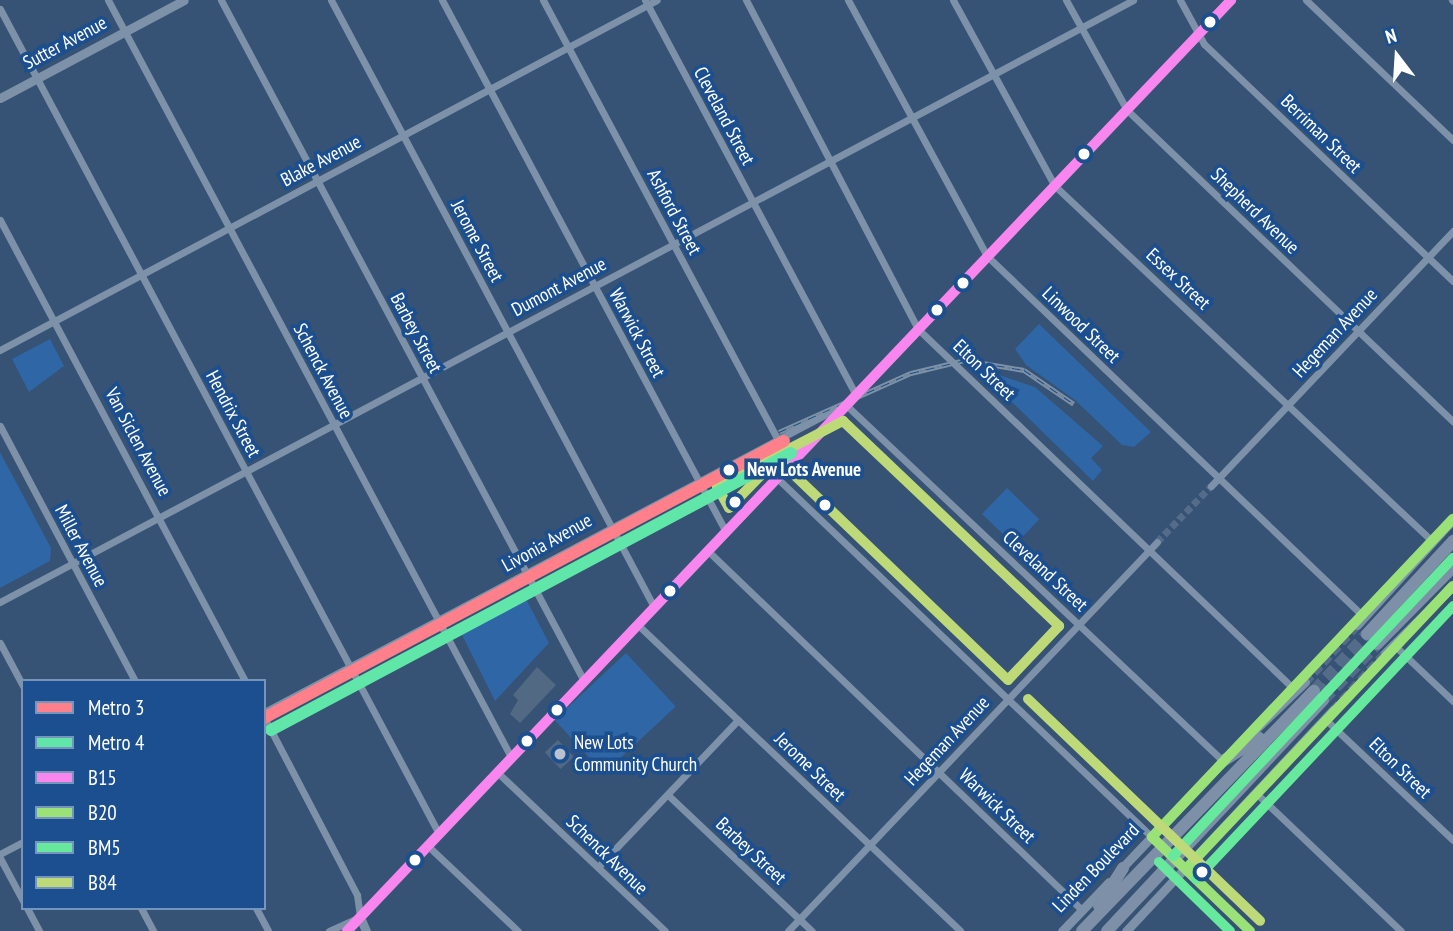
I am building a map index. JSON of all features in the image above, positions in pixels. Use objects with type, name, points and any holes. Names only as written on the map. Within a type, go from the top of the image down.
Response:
[{"type":"highway","points":[[1367,635],[1451,542]]},
{"type":"highway","points":[[1381,649],[1453,567]]},
{"type":"highway","points":[[1107,931],[1176,859],[1314,691]]},
{"type":"highway","name":"Linden Boulevard","points":[[1083,930],[1276,727],[1314,691]]},
{"type":"highway","points":[[1223,761],[1276,727]]},
{"type":"highway","points":[[1083,930],[1123,868]]},
{"type":"street","name":"Schenck Avenue","points":[[108,0],[511,757]]},
{"type":"street","name":"Sutter Avenue","points":[[0,98],[184,0]]},
{"type":"street","name":"Barbey Street","points":[[221,0],[584,681]]},
{"type":"street","name":"Jerome Street","points":[[331,0],[654,607]]},
{"type":"street","name":"Warwick Street","points":[[442,0],[726,532]]},
{"type":"street","name":"Ashford Street","points":[[543,0],[778,439]]},
{"type":"street","name":"Blake Avenue","points":[[0,350],[568,48],[646,3],[657,0]]},
{"type":"street","name":"Elton Street","points":[[746,0],[918,329],[1296,691]]},
{"type":"street","name":"Linwood Street","points":[[848,0],[987,256],[1364,617]]},
{"type":"street","name":"Essex Street","points":[[953,0],[1055,186],[1433,542]]},
{"type":"street","name":"Shepherd Avenue","points":[[1066,0],[1127,110],[1453,421]]},
{"type":"street","name":"Dumont Avenue","points":[[0,602],[1133,0]]},
{"type":"street","name":"Berriman Street","points":[[1180,0],[1199,34],[1453,281]]},
{"type":"street","points":[[347,931],[1231,0]]},
{"type":"street","points":[[1306,0],[1453,140]]},
{"type":"street","name":"Cleveland Street","points":[[646,3],[855,394]]},
{"type":"street","name":"Hendrix Street","points":[[0,9],[439,834]]},
{"type":"street","name":"Van Siclen Avenue","points":[[0,220],[244,679]]},
{"type":"street","name":"Hegeman Avenue","points":[[1211,486],[1453,231]]},
{"type":"street","name":"Cleveland Street","points":[[845,404],[1223,761]]},
{"type":"street","name":"Livonia Avenue","points":[[266,713],[611,526],[845,404]]},
{"type":"street","name":"Miller Avenue","points":[[0,426],[134,679]]},
{"type":"street","points":[[777,478],[1250,931]]},
{"type":"street","points":[[1357,625],[1453,519]]},
{"type":"street","name":"Hegeman Avenue","points":[[788,931],[1157,542]]},
{"type":"street","name":"Warwick Street","points":[[708,551],[1082,910]]},
{"type":"street","points":[[1381,649],[1393,644],[1453,586]]},
{"type":"street","name":"Jerome Street","points":[[638,625],[960,931]]},
{"type":"street","points":[[0,643],[21,682]]},
{"type":"street","points":[[1393,644],[1453,701]]},
{"type":"street","name":"Linden Boulevard","points":[[1062,931],[1223,761],[1296,691],[1314,691]]},
{"type":"street","points":[[1126,931],[1258,794],[1333,710]]},
{"type":"street","points":[[266,718],[357,895],[360,917],[366,931]]},
{"type":"street","name":"Elton Street","points":[[1325,719],[1453,840]]},
{"type":"street","points":[[598,867],[738,720]]},
{"type":"street","name":"Schenck Avenue","points":[[498,772],[665,931]]},
{"type":"street","name":"Barbey Street","points":[[668,794],[812,931]]},
{"type":"street","points":[[1258,794],[1401,931]]},
{"type":"street","points":[[21,843],[0,856],[21,897]]},
{"type":"street","points":[[428,846],[517,931]]},
{"type":"street","points":[[28,910],[39,931]]},
{"type":"street","points":[[142,910],[153,931]]},
{"type":"street","points":[[257,910],[268,931]]},
{"type":"street","points":[[329,931],[360,917]]},
{"type":"shaded area","points":[[1039,324],[1151,432],[1134,447],[1122,445],[1075,400],[1026,365],[1015,349]]},
{"type":"shaded area","points":[[50,339],[64,366],[29,392],[12,359]]},
{"type":"shaded area","points":[[990,372],[1035,387],[1103,446],[1091,458],[1102,470],[1093,481],[982,373]]},
{"type":"shaded area","points":[[0,452],[51,548],[50,561],[0,588]]},
{"type":"shaded area","points":[[1007,488],[1039,519],[1014,545],[982,514]]},
{"type":"shaded area","points":[[523,593],[549,643],[495,701],[457,625]]},
{"type":"shaded area","points":[[626,653],[676,706],[604,773],[554,720]]},
{"type":"building","points":[[537,667],[556,685],[520,723],[510,714],[518,700],[513,695]]},
{"type":"building","name":"New Lots Community Church","points":[[558,740],[574,757],[561,769],[545,752]]},
{"type":"tunnel","points":[[1157,542],[1211,486]]},
{"type":"tunnel","points":[[1305,682],[1357,625]]},
{"type":"tunnel","points":[[1314,691],[1367,634]]},
{"type":"tunnel","points":[[1323,700],[1377,644]]},
{"type":"tunnel","points":[[1333,710],[1385,653]]},
{"type":"railway","points":[[779,432],[911,373],[965,360],[1024,370],[1074,404]]},
{"type":"metro line","name":"3","points":[[266,717],[784,441]]},
{"type":"metro line","name":"4","points":[[271,730],[791,453]]},
{"type":"transit line","name":"B15","points":[[347,931],[1231,0]]},
{"type":"transit line","name":"B84","points":[[843,421],[1059,626],[1008,680],[785,466],[769,467],[729,508],[717,486],[843,421]]},
{"type":"transit line","name":"B20","points":[[1250,931],[1152,837],[1453,519]]},
{"type":"transit line","name":"BM5","points":[[1173,856],[1453,558]]},
{"type":"transit line","name":"B20","points":[[1186,869],[1453,586]]},
{"type":"transit line","name":"BM5","points":[[1196,879],[1453,606]]},
{"type":"transit line","name":"B84","points":[[1028,699],[1260,921]]},
{"type":"transit line","name":"BM5","points":[[1159,862],[1230,931]]},
{"type":"place","name":"New Lots Avenue","points":[[729,470]]},
{"type":"place","name":"New Lots Community Church","points":[[560,754]]}]
